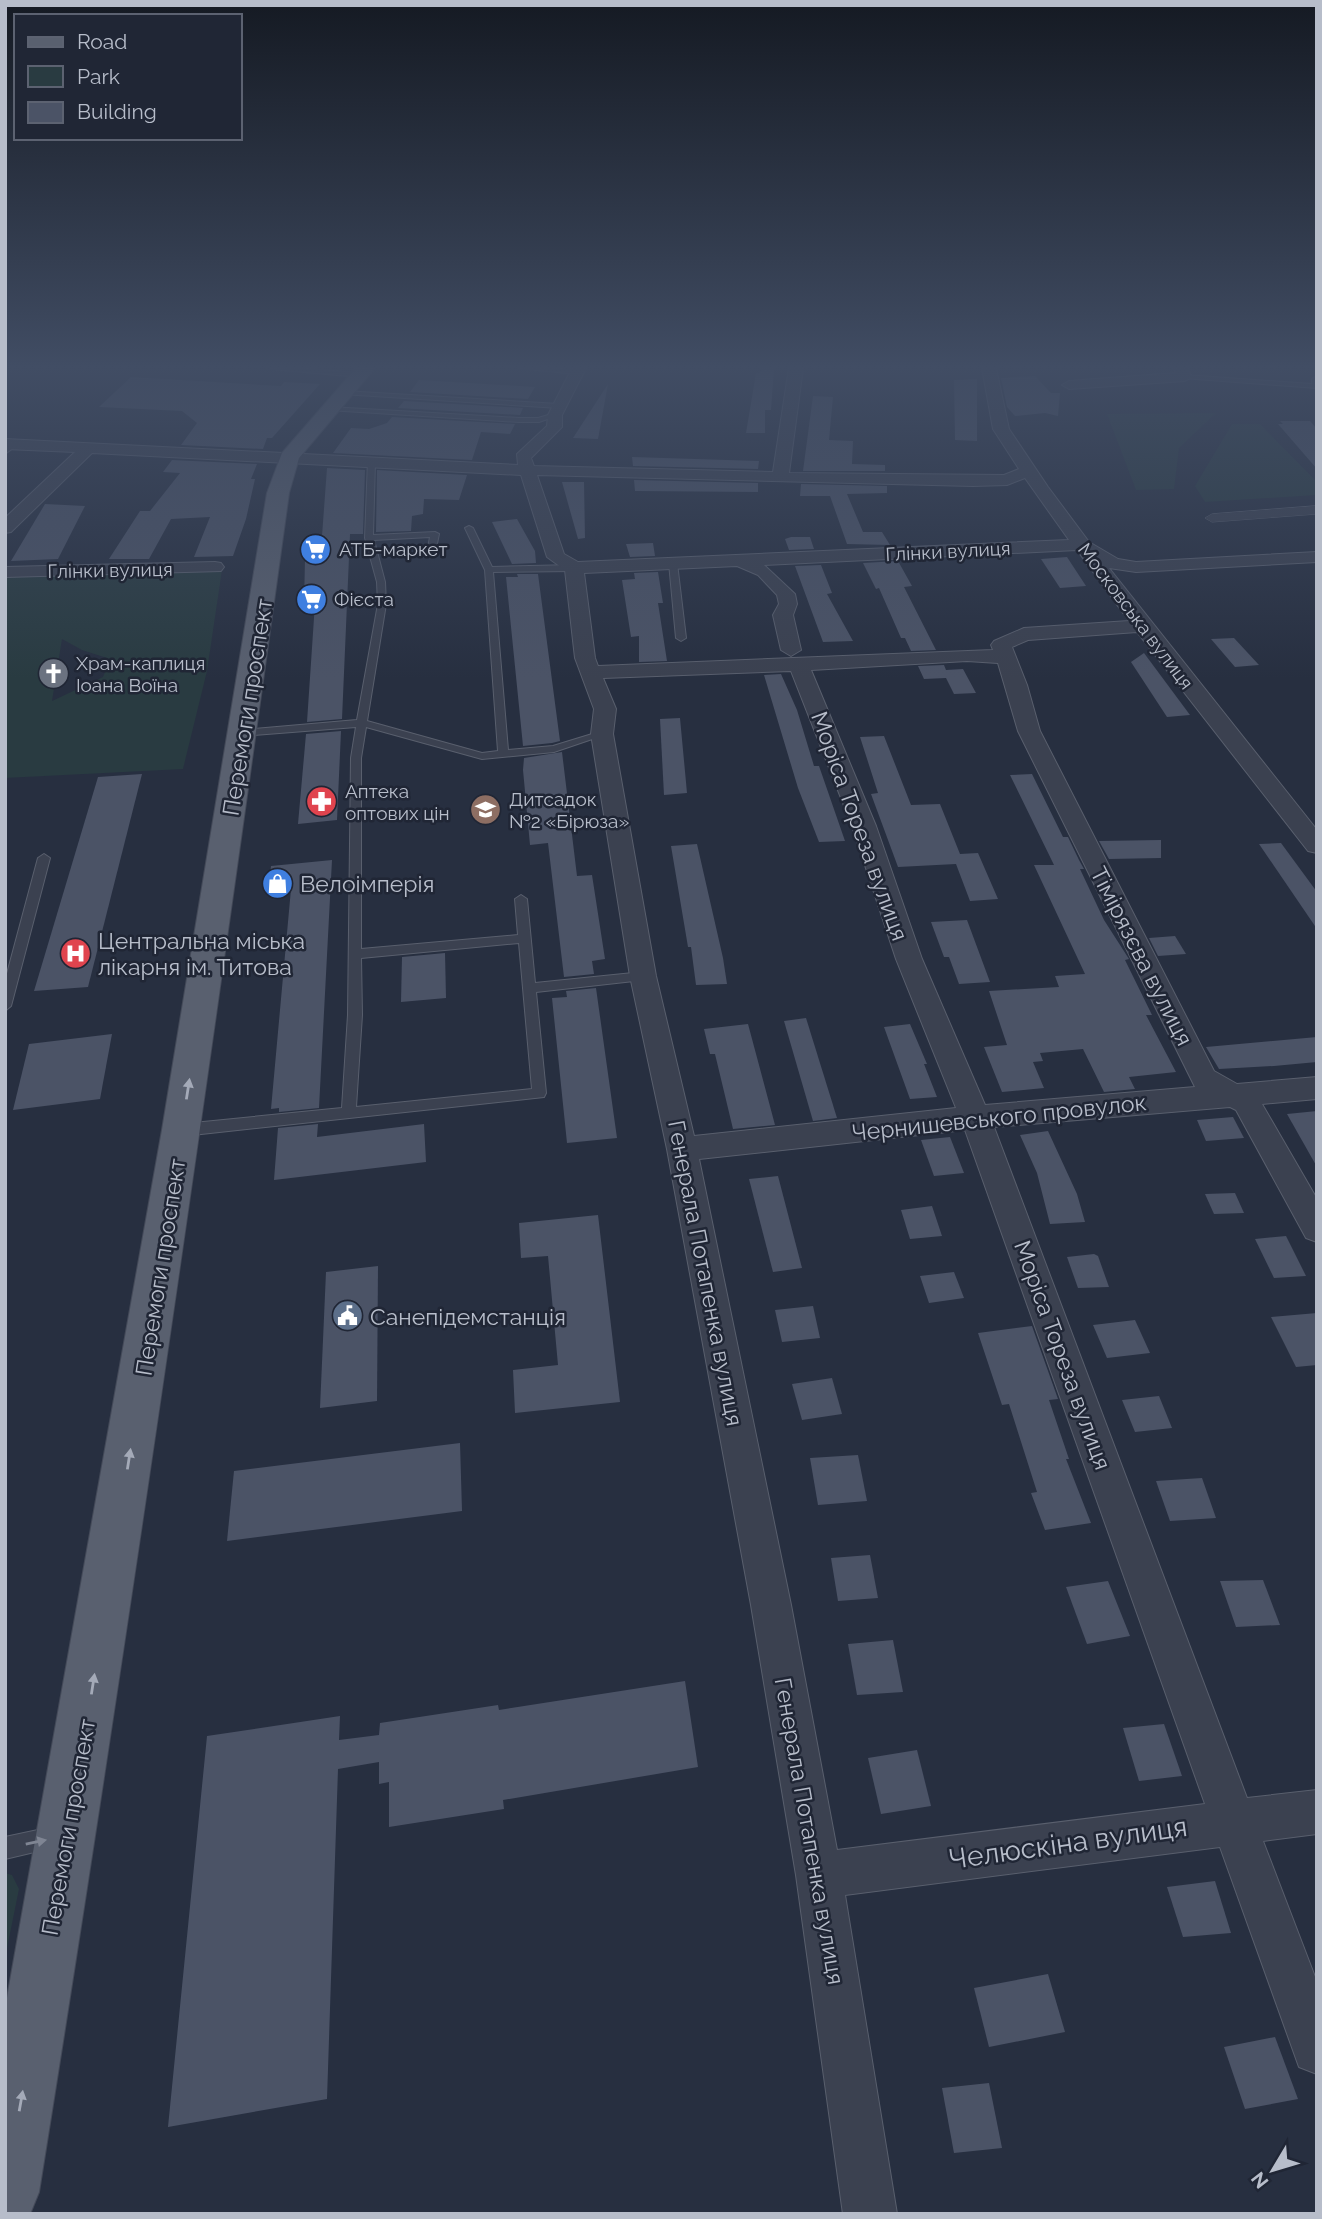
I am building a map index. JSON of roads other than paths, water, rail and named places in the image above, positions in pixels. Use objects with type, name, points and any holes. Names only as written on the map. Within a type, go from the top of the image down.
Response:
[{"type":"main road","name":"Перемоги проспект","points":[[5,2192],[67,1835],[182,1130],[265,590],[273,517],[285,472]]},
{"type":"street","points":[[5,528],[64,472]]},
{"type":"street","points":[[530,472],[541,519],[556,557],[574,568]]},
{"type":"street","points":[[579,472],[974,481],[1007,480],[1028,472]]},
{"type":"street","points":[[780,478],[781,472]]},
{"type":"street","name":"Московська вулиця","points":[[1029,472],[1142,625],[1317,846]]},
{"type":"street","points":[[1212,518],[1317,510]]},
{"type":"street","points":[[1081,545],[1103,561],[1136,567],[1317,556]]},
{"type":"street","name":"Глінки вулиця","points":[[574,568],[1081,545]]},
{"type":"street","name":"Моріса Тореза вулиця","points":[[740,561],[764,571],[786,594],[788,604],[783,615],[795,658],[864,826],[909,959],[975,1117],[1317,2049]]},
{"type":"street","name":"Глінки вулиця","points":[[5,572],[215,568]]},
{"type":"street","name":"Генерала Потапенка вулиця","points":[[574,568],[584,658],[605,709],[602,734],[643,976],[682,1150],[771,1605],[819,1875],[870,2214]]},
{"type":"street","points":[[592,672],[795,658],[967,655],[1004,657],[1001,645],[1014,636],[1142,625]]},
{"type":"street","name":"Тімірязєва вулиця","points":[[1004,657],[1017,685],[1029,731],[1203,1078],[1246,1102],[1317,1229]]},
{"type":"street","name":"Чернишевського провулок","points":[[682,1150],[975,1117],[1317,1088]]},
{"type":"street","name":"Челюскіна вулиця","points":[[819,1875],[1317,1812]]},
{"type":"lane","points":[[349,1113],[356,954],[356,758],[382,604],[381,582],[369,538],[371,472]]},
{"type":"lane","points":[[470,528],[489,570],[503,754]]},
{"type":"lane","points":[[369,538],[435,534],[431,553]]},
{"type":"lane","points":[[673,563],[681,638]]},
{"type":"lane","points":[[489,570],[574,568]]},
{"type":"lane","points":[[242,733],[363,723],[482,756],[554,748],[602,734]]},
{"type":"lane","points":[[5,1006],[44,858]]},
{"type":"lane","points":[[182,1130],[539,1093],[521,899]]},
{"type":"lane","points":[[356,954],[525,938]]},
{"type":"lane","points":[[529,988],[643,976]]},
{"type":"lane","points":[[5,1848],[67,1835]]},
{"type":"place","name":"АТБ-маркет","points":[[316,549]]},
{"type":"place","name":"Фієста","points":[[311,599]]},
{"type":"place","name":"Храм-каплиця Іоана Воїна","points":[[53,674]]},
{"type":"place","name":"Аптека оптових цін","points":[[322,802]]},
{"type":"place","name":"Дитсадок №2 «Бірюза»","points":[[486,810]]},
{"type":"place","name":"Велоімперія","points":[[277,883]]},
{"type":"place","name":"Центральна міська лікарня ім. Титова","points":[[75,953]]},
{"type":"place","name":"Санепідемстанція","points":[[347,1316]]}]
